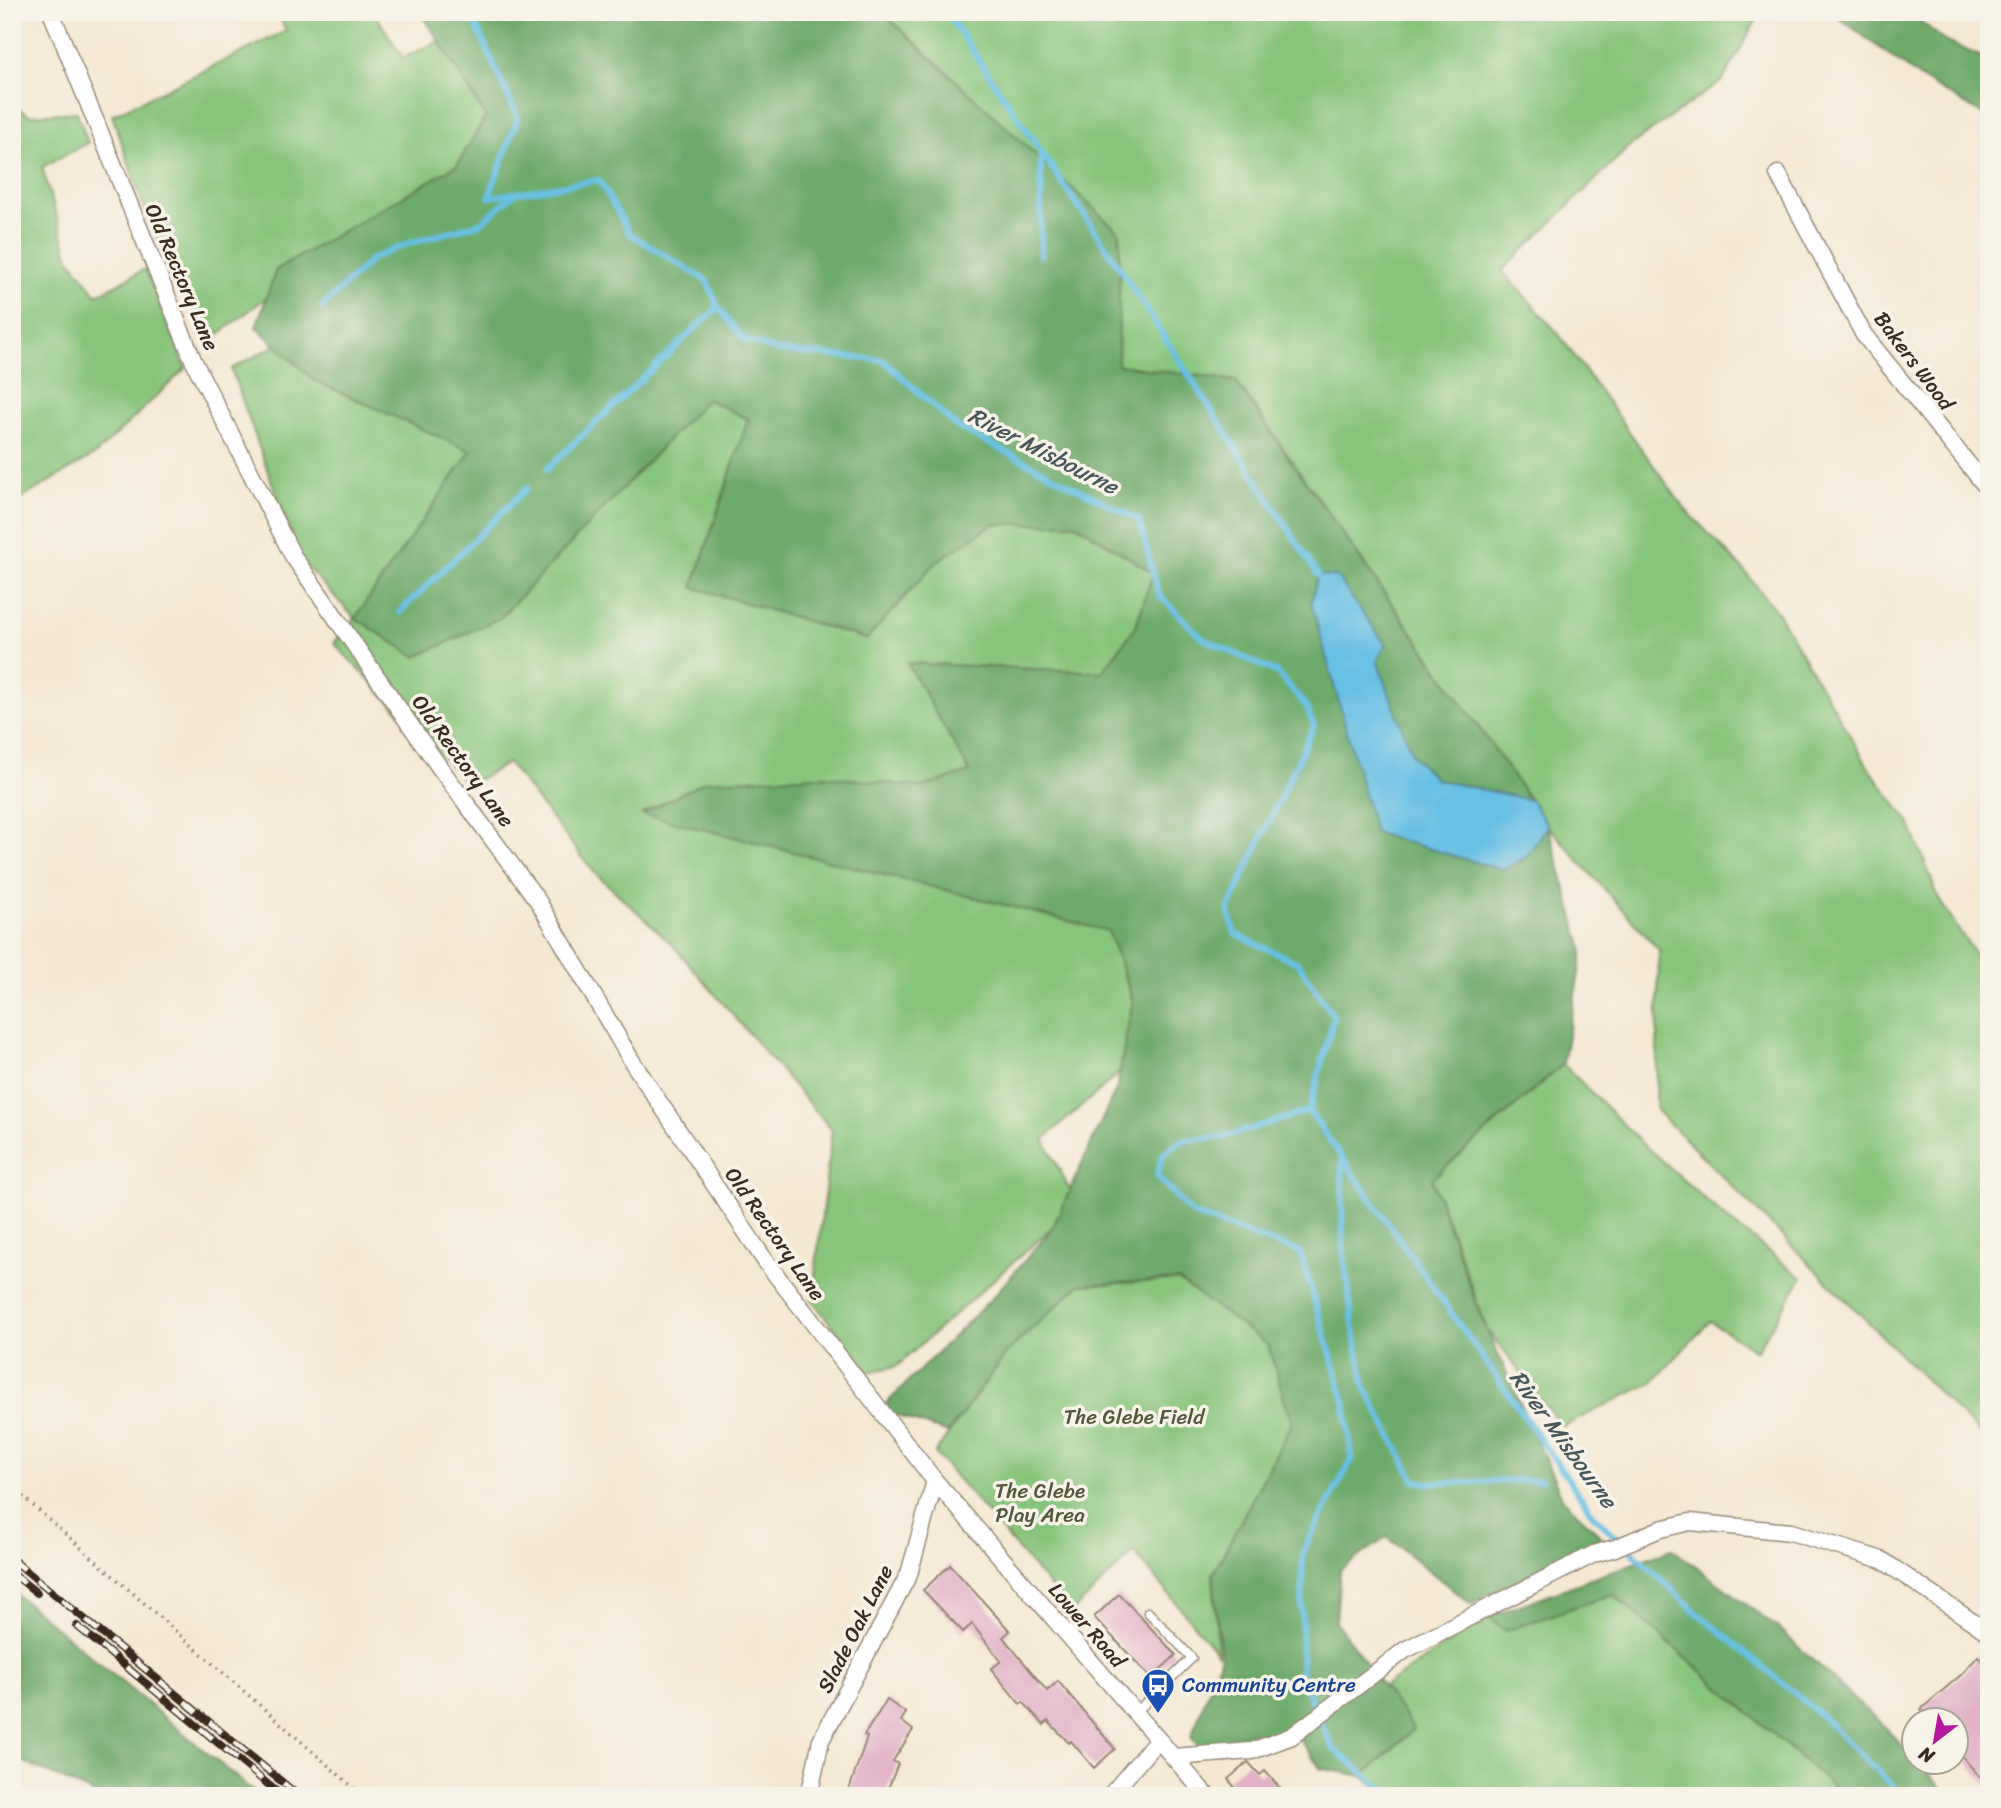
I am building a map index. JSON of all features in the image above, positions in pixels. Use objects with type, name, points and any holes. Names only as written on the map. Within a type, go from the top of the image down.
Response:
[{"type":"street","name":"Old Rectory Lane","points":[[51,12],[194,362],[293,556],[440,768],[538,901],[633,1063],[766,1262],[935,1481]]},
{"type":"street","name":"Bakers Wood","points":[[1778,174],[1864,335],[1989,490]]},
{"type":"street","name":"Lower Road","points":[[935,1481],[1208,1796]]},
{"type":"street","name":"Slade Oak Lane","points":[[809,1796],[821,1740],[909,1574],[935,1481]]},
{"type":"street","points":[[1173,1757],[1252,1751],[1292,1736],[1405,1650],[1594,1554],[1660,1529],[1690,1522],[1791,1532],[1882,1560],[1989,1633]]},
{"type":"street","points":[[1110,1796],[1158,1739]]},
{"type":"lane","points":[[1135,1713],[1192,1658],[1149,1612]]},
{"type":"path","points":[[12,1487],[363,1796]]},
{"type":"green space","points":[[278,12],[374,12],[403,58],[439,41],[486,116],[457,165],[276,270],[267,297],[210,341],[149,222],[112,115],[286,31]]},
{"type":"green space","points":[[421,12],[882,12],[1120,233],[1118,365],[1235,381],[1548,826],[1583,950],[1563,1064],[1432,1179],[1479,1312],[1563,1499],[1602,1537],[1471,1604],[1387,1537],[1340,1570],[1336,1622],[1414,1729],[1362,1776],[1320,1768],[1296,1734],[1205,1754],[1191,1737],[1221,1657],[1213,1574],[1292,1424],[1268,1345],[1178,1280],[1079,1285],[1009,1350],[948,1433],[880,1410],[993,1297],[1052,1229],[1117,1087],[1133,999],[1108,931],[642,814],[705,781],[823,776],[922,787],[970,772],[907,663],[1102,672],[1136,626],[1153,573],[1076,524],[993,524],[935,563],[867,639],[693,587],[748,419],[707,399],[500,618],[416,657],[355,618],[471,451],[315,381],[256,327],[276,270],[457,165],[486,117]]},
{"type":"green space","points":[[882,12],[1761,12],[1723,80],[1631,145],[1502,271],[1557,332],[1685,509],[1742,568],[1779,615],[1869,768],[1909,822],[1940,901],[1989,976],[1989,1443],[1656,1110],[1659,950],[1548,826],[1236,381],[1118,365],[1119,233]]},
{"type":"green space","points":[[1831,12],[1909,12],[1945,41],[1989,60],[1989,118],[1922,79]]},
{"type":"green space","points":[[12,105],[30,115],[77,112],[88,143],[42,167],[69,258],[97,295],[145,269],[186,368],[96,454],[12,504]]},
{"type":"green space","points":[[276,345],[316,381],[471,451],[355,618],[300,560],[231,369]]},
{"type":"green space","points":[[707,398],[748,419],[693,587],[866,639],[935,563],[993,524],[1076,524],[1153,573],[1136,626],[1102,672],[908,663],[970,772],[922,787],[823,776],[643,813],[1108,930],[1149,1047],[1044,1139],[1077,1205],[897,1366],[868,1372],[812,1300],[832,1130],[671,943],[594,872],[508,763],[468,785],[334,643],[355,618],[500,618]]},
{"type":"green space","points":[[1563,1064],[1643,1144],[1727,1219],[1802,1278],[1756,1351],[1710,1321],[1653,1382],[1562,1427],[1487,1329],[1432,1179]]},
{"type":"green space","name":"The Glebe Field","points":[[1178,1280],[1268,1345],[1292,1424],[1213,1574],[1218,1654],[1134,1552],[1072,1612],[935,1453],[1009,1350],[1079,1285]]},
{"type":"green space","points":[[1672,1549],[1778,1628],[1887,1729],[1899,1742],[1899,1776],[1930,1776],[1948,1796],[1844,1796],[1613,1594],[1506,1631],[1488,1617]]},
{"type":"green space","points":[[12,1591],[259,1796],[99,1796],[20,1760],[12,1782]]},
{"type":"green space","points":[[1613,1594],[1844,1796],[1388,1796],[1362,1776],[1414,1729],[1383,1687],[1488,1617],[1506,1630]]},
{"type":"water","points":[[1318,575],[1337,577],[1386,645],[1377,661],[1413,756],[1435,779],[1531,800],[1548,826],[1525,858],[1503,870],[1375,833],[1311,602]]},
{"type":"building","points":[[950,1565],[1010,1631],[1003,1637],[1047,1691],[1058,1681],[1115,1749],[1094,1768],[1071,1741],[1069,1743],[1048,1721],[1044,1725],[1023,1702],[1020,1704],[991,1669],[1001,1661],[972,1624],[963,1632],[923,1590]]},
{"type":"building","points":[[1119,1594],[1176,1655],[1151,1678],[1094,1617]]},
{"type":"building","points":[[1978,1656],[1989,1667],[1989,1788],[1969,1764],[1969,1706],[1925,1706],[1962,1674]]},
{"type":"building","points":[[887,1700],[906,1713],[901,1721],[913,1730],[893,1761],[898,1764],[885,1796],[847,1796],[867,1737],[864,1735]]},
{"type":"building","points":[[1248,1762],[1260,1775],[1265,1771],[1287,1796],[1242,1796],[1228,1779]]},
{"type":"waterway","name":"River Misbourne","points":[[470,12],[518,118],[489,197],[599,180],[630,234],[707,281],[718,307],[743,339],[778,351],[883,360],[957,427],[1139,520],[1159,595],[1202,638],[1277,673],[1306,706],[1314,726],[1228,910],[1235,934],[1298,963],[1334,1017],[1309,1111],[1595,1517],[1695,1611],[1816,1711],[1903,1796]]},
{"type":"waterway","points":[[946,12],[1108,250],[1318,575]]},
{"type":"waterway","points":[[1041,154],[1041,256]]},
{"type":"waterway","points":[[322,307],[373,258],[410,243],[481,223],[513,195]]},
{"type":"waterway","points":[[547,469],[718,307]]},
{"type":"waterway","points":[[400,612],[527,488]]},
{"type":"waterway","name":"River Misbourne","points":[[1309,1111],[1224,1137],[1183,1140],[1163,1154],[1157,1176],[1192,1214],[1300,1252],[1345,1402],[1352,1459],[1303,1551],[1301,1678],[1333,1749],[1393,1796]]},
{"type":"waterway","points":[[1342,1158],[1343,1248],[1353,1325],[1365,1387],[1415,1481],[1429,1483],[1542,1480]]},
{"type":"railway","points":[[12,1559],[299,1796]]},
{"type":"railway","points":[[12,1573],[37,1593]]},
{"type":"railway","points":[[77,1626],[282,1796]]},
{"type":"place","name":"Community Centre","points":[[1158,1715]]},
{"type":"park label","name":"The Glebe Play Area","points":[[1040,1503]]}]
